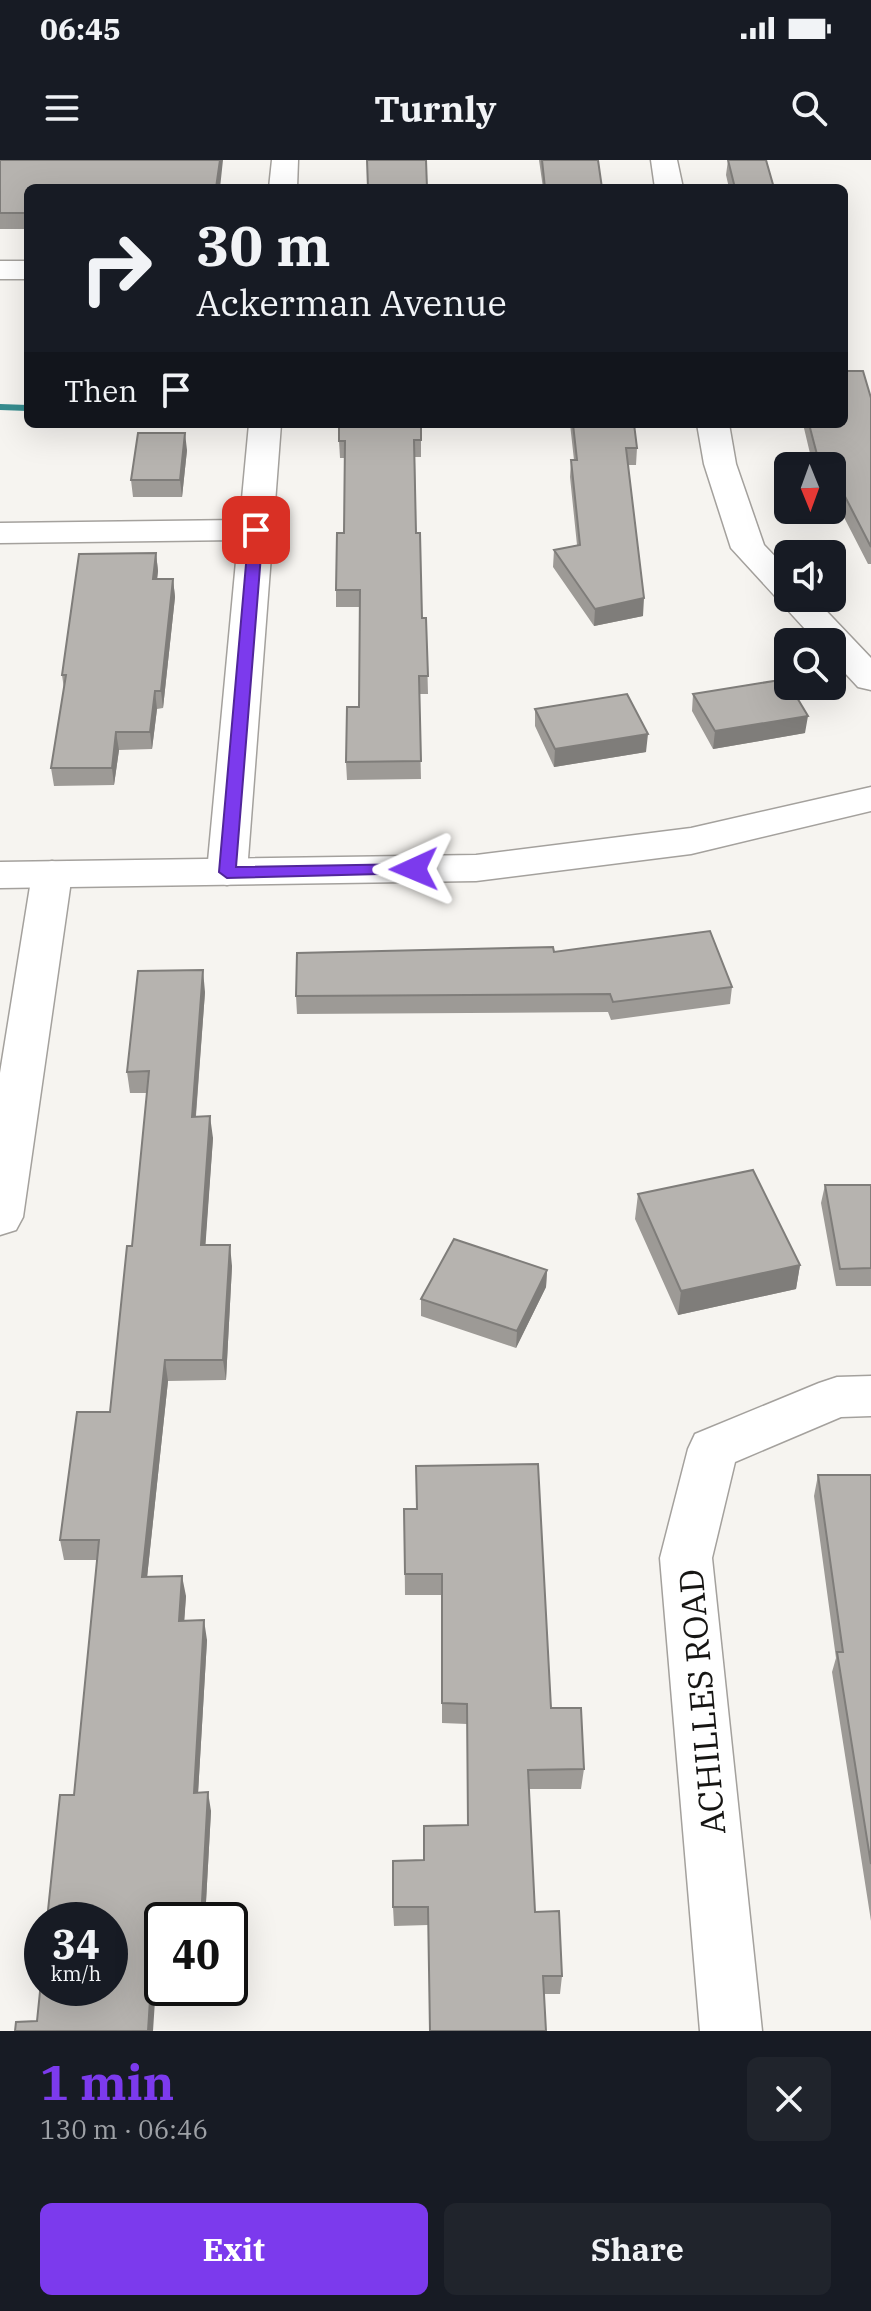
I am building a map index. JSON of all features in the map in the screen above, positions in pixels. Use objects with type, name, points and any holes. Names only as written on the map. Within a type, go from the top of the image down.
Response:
[{"type":"street","points":[[283,184],[285,160]]},
{"type":"street","points":[[664,160],[668,184]]},
{"type":"street","points":[[0,270],[24,270]]},
{"type":"street","points":[[227,872],[265,428]]},
{"type":"street","points":[[714,428],[720,464],[748,548],[774,575]]},
{"type":"street","points":[[0,533],[256,530]]},
{"type":"street","points":[[808,612],[871,679]]},
{"type":"street","points":[[0,875],[476,868],[691,841],[871,799]]},
{"type":"street","points":[[0,1217],[52,874]]},
{"type":"street","name":"ACHILLES ROAD","points":[[731,2031],[686,1558],[713,1449],[837,1397],[871,1396]]},
{"type":"building","points":[[0,160],[220,160],[217,184],[24,184],[24,213],[0,213]]},
{"type":"building","points":[[367,160],[426,160],[427,184],[368,184]]},
{"type":"building","points":[[542,160],[598,160],[601,184],[545,184]]},
{"type":"building","points":[[728,160],[766,160],[773,184],[734,184]]},
{"type":"building","points":[[848,371],[863,371],[871,398],[871,547],[846,498],[846,452],[816,452],[810,428],[848,428]]},
{"type":"building","points":[[339,428],[421,428],[421,440],[414,440],[416,533],[420,533],[422,618],[426,618],[428,676],[419,676],[421,761],[346,762],[347,707],[359,707],[360,590],[336,590],[337,533],[344,533],[345,441],[339,441]]},
{"type":"building","points":[[573,428],[634,428],[637,448],[626,448],[644,598],[595,609],[554,550],[580,545],[571,460],[577,460]]},
{"type":"building","points":[[138,433],[185,433],[180,480],[131,480]]},
{"type":"building","points":[[156,553],[153,579],[173,579],[161,691],[155,691],[150,732],[116,732],[112,768],[51,768],[66,675],[62,675],[79,554]]},
{"type":"building","points":[[774,681],[774,700],[798,700],[808,716],[715,731],[693,694]]},
{"type":"building","points":[[627,694],[648,734],[555,749],[535,709]]},
{"type":"building","points":[[710,931],[732,987],[613,1002],[610,994],[296,996],[297,953],[553,947],[554,952]]},
{"type":"building","points":[[203,970],[192,1117],[210,1116],[201,1245],[230,1245],[223,1360],[165,1360],[142,1577],[182,1576],[179,1621],[204,1620],[194,1793],[208,1792],[202,1902],[144,1902],[144,2006],[150,2006],[148,2031],[15,2031],[16,2022],[37,2021],[39,2006],[128,2006],[128,1902],[49,1902],[60,1795],[74,1795],[99,1540],[60,1540],[77,1412],[110,1412],[127,1246],[132,1246],[149,1071],[127,1072],[138,971]]},
{"type":"building","points":[[753,1170],[800,1265],[681,1291],[638,1194]]},
{"type":"building","points":[[825,1185],[871,1185],[871,1268],[840,1269]]},
{"type":"building","points":[[454,1239],[547,1270],[517,1331],[421,1299]]},
{"type":"building","points":[[538,1464],[551,1708],[581,1708],[584,1769],[528,1770],[535,1912],[559,1911],[562,1976],[543,1976],[546,2031],[430,2031],[428,1907],[393,1907],[393,1861],[424,1860],[424,1826],[468,1825],[467,1704],[442,1703],[442,1574],[405,1574],[404,1509],[417,1509],[416,1466]]},
{"type":"building","points":[[818,1475],[871,1475],[871,1864],[837,1652],[843,1652]]},
{"type":"waterway","points":[[0,407],[24,408]]},
{"type":"route","points":[[256,530],[227,872],[414,869]]}]
